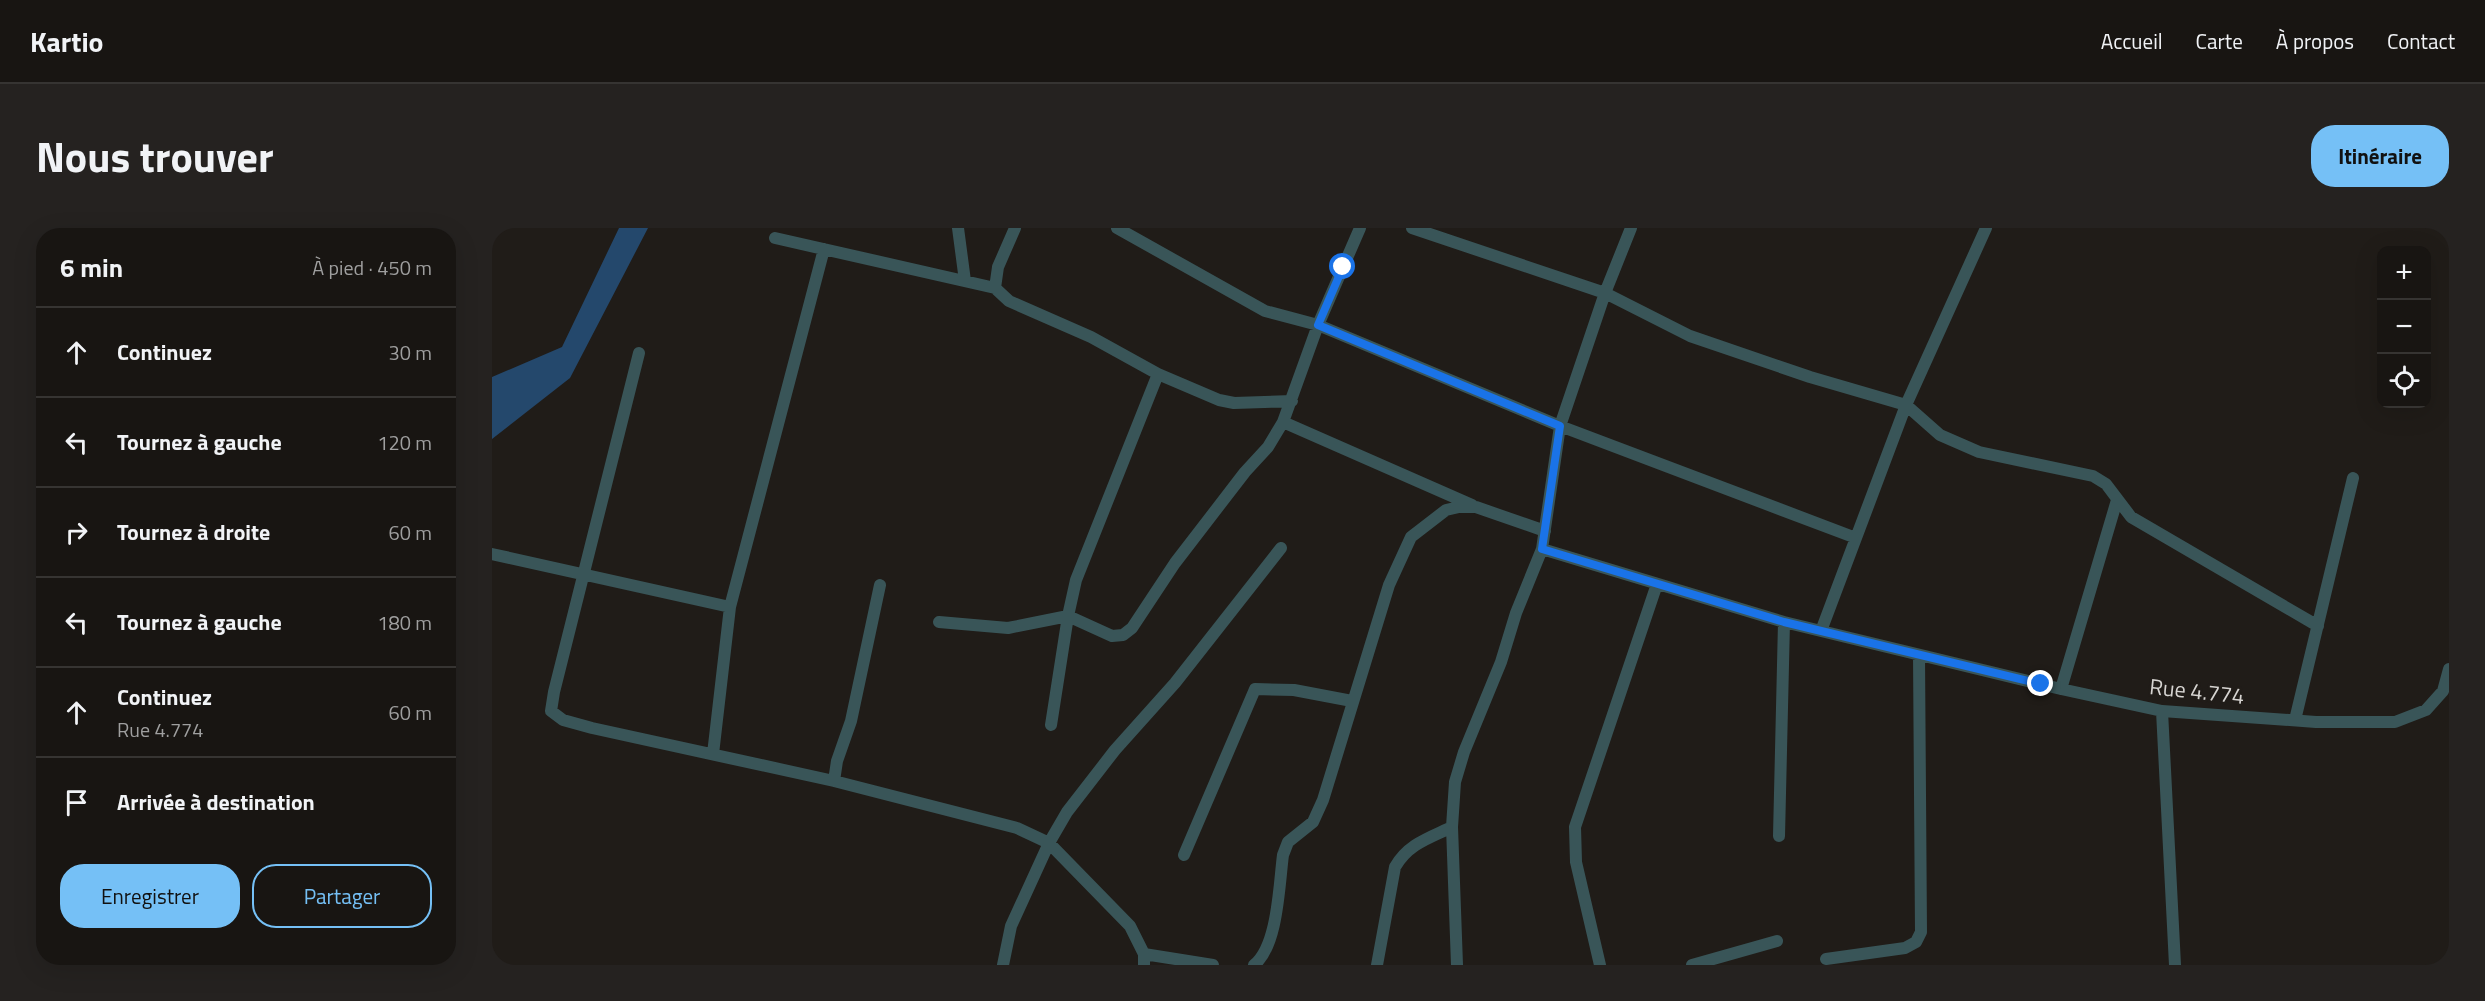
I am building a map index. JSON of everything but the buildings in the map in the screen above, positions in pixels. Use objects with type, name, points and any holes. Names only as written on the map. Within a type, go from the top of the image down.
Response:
[{"type":"street","points":[[958,228],[965,281]]},
{"type":"street","points":[[995,288],[998,267],[1015,228]]},
{"type":"street","points":[[1117,228],[1265,311],[1318,325],[1560,426],[1856,538]]},
{"type":"street","points":[[939,622],[1008,628],[1068,616],[1112,636],[1123,635],[1132,628],[1175,562],[1245,472],[1268,447],[1283,422],[1318,325],[1360,228]]},
{"type":"street","points":[[1412,228],[1605,293],[1690,336],[1809,377],[1906,405],[1940,435],[1979,452],[2093,476],[2106,484],[2131,517],[2318,626]]},
{"type":"street","points":[[1458,965],[1452,827],[1455,782],[1464,752],[1501,662],[1516,614],[1542,549],[1560,426],[1605,293],[1631,228]]},
{"type":"street","points":[[1821,631],[1906,405],[1986,228]]},
{"type":"street","points":[[775,238],[995,288],[1010,301],[1091,337],[1158,374],[1219,400],[1234,403],[1292,401]]},
{"type":"street","points":[[713,754],[730,607],[824,249]]},
{"type":"street","points":[[639,353],[551,711],[563,720],[592,728],[834,781],[1017,828],[1049,843],[1130,926],[1144,959],[1213,965]]},
{"type":"street","points":[[1051,725],[1076,580],[1158,374]]},
{"type":"street","points":[[1283,422],[1476,507],[1545,531]]},
{"type":"street","points":[[2295,720],[2354,478]]},
{"type":"street","points":[[2061,689],[2117,500]]},
{"type":"street","points":[[1254,965],[1263,958],[1270,939],[1283,855],[1288,842],[1313,822],[1323,800],[1389,585],[1411,537],[1446,510],[1476,507]]},
{"type":"street","points":[[1003,965],[1011,926],[1049,843],[1067,812],[1114,750],[1175,683],[1281,548]]},
{"type":"street","name":"Rue 4.774","points":[[1542,549],[1784,622],[2162,711],[2295,720],[2395,722],[2426,710],[2443,691],[2449,669]]},
{"type":"street","points":[[492,554],[730,607]]},
{"type":"street","points":[[1600,965],[1576,862],[1575,826],[1657,584]]},
{"type":"street","points":[[834,781],[837,761],[851,722],[880,585]]},
{"type":"street","points":[[1779,836],[1784,622]]},
{"type":"street","points":[[1826,959],[1905,948],[1916,942],[1921,932],[1919,655]]},
{"type":"street","points":[[1185,855],[1255,689],[1294,690],[1353,700]]},
{"type":"street","points":[[2162,711],[2175,965]]},
{"type":"street","points":[[1377,965],[1395,867],[1402,854],[1411,846],[1452,827]]},
{"type":"street","points":[[1692,965],[1777,941]]},
{"type":"water","points":[[619,228],[648,228],[570,378],[492,439],[492,377],[562,347]]},
{"type":"route","points":[[1343,267],[1318,325],[1560,426],[1542,549],[1784,622],[2041,684]]}]
